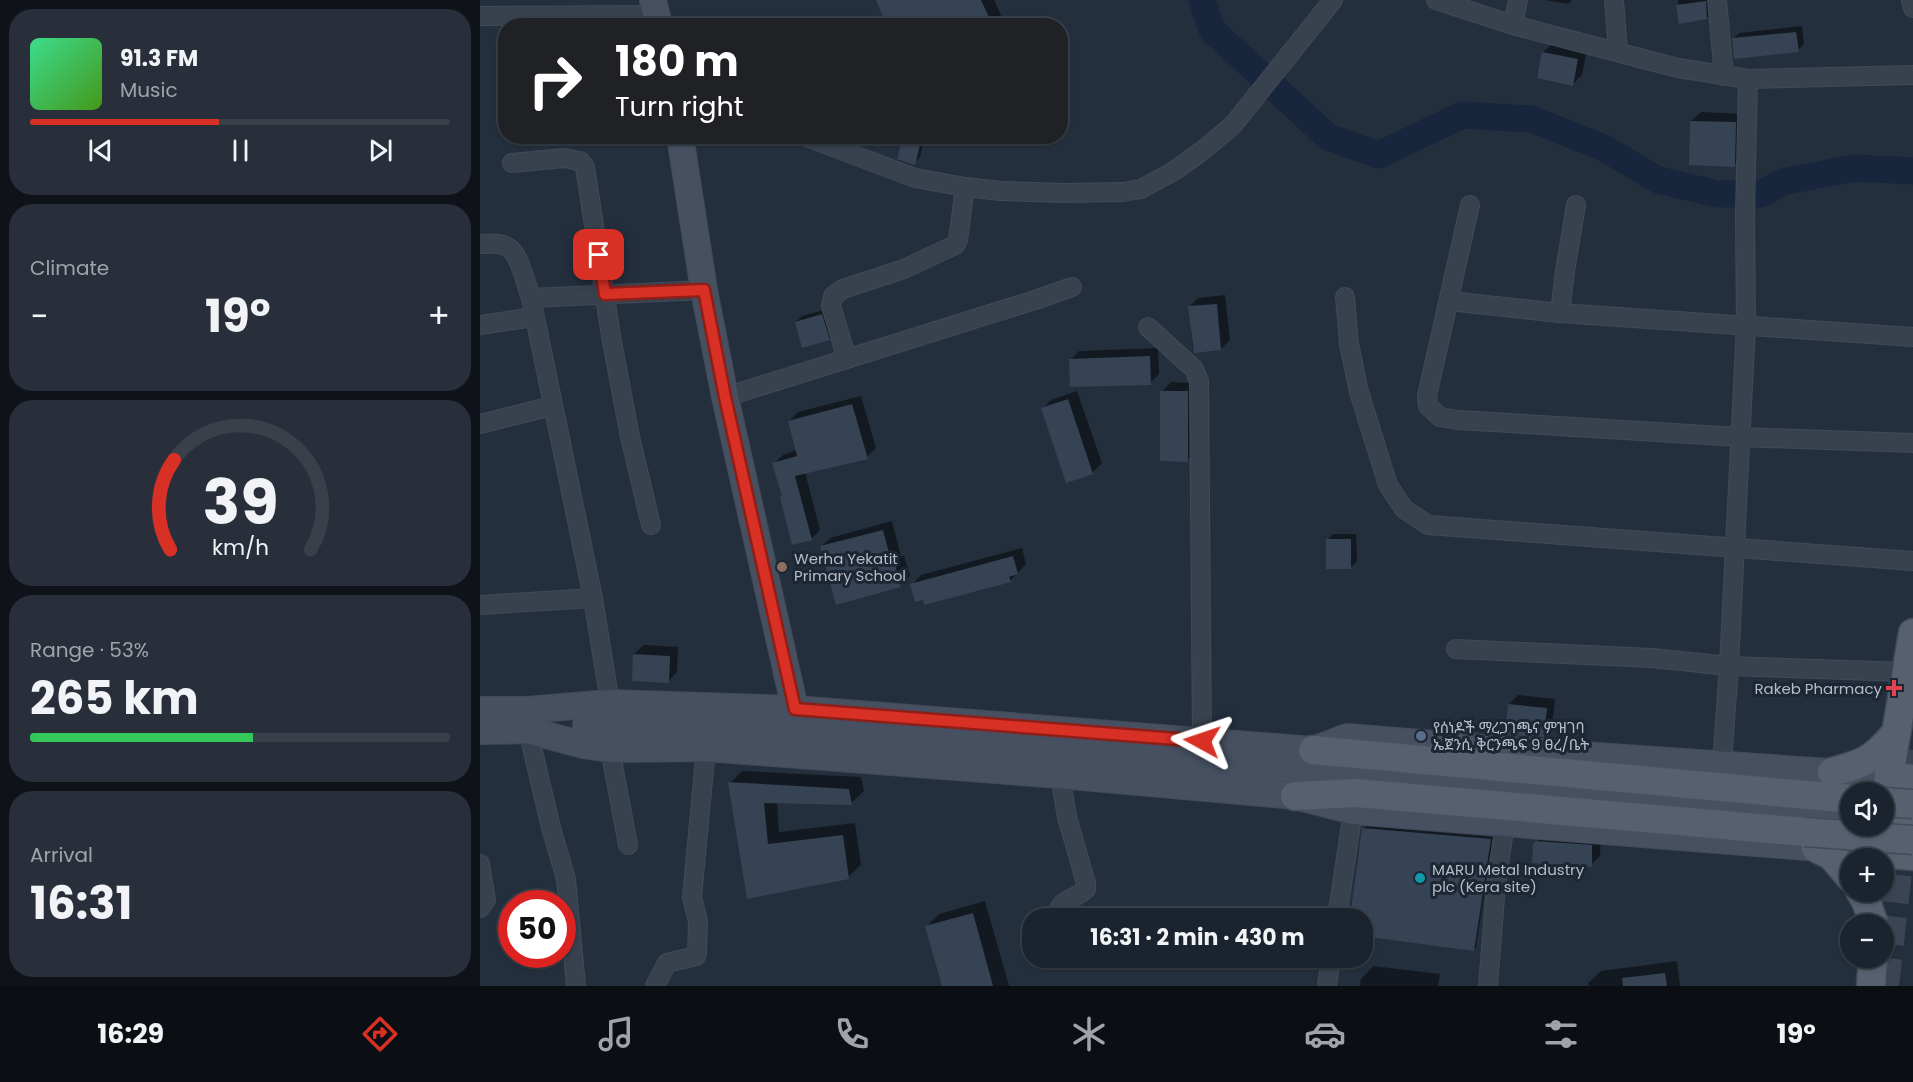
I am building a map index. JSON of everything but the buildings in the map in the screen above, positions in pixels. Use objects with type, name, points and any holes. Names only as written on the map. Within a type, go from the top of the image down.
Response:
[{"type":"main road","points":[[681,144],[704,290],[725,397],[795,709]]},
{"type":"main road","points":[[1895,786],[1907,743],[1907,672],[1913,633]]},
{"type":"main road","points":[[480,731],[609,703],[795,709],[1313,750],[1840,798]]},
{"type":"main road","points":[[480,710],[528,720],[586,725],[743,726],[1357,774],[1840,816]]},
{"type":"main road","points":[[528,720],[583,745],[610,749],[706,748],[1060,775],[1295,796],[1356,793],[1811,840],[1848,848]]},
{"type":"main road","points":[[1313,750],[1347,737],[1832,772],[1895,786],[1913,804]]},
{"type":"main road","points":[[1832,772],[1863,763],[1876,755],[1907,743]]},
{"type":"main road","points":[[1295,796],[1353,811],[1504,823],[1811,840],[1913,840]]},
{"type":"main road","points":[[1894,821],[1913,823]]},
{"type":"main road","points":[[1811,840],[1840,865]]},
{"type":"main road","points":[[1894,855],[1913,856]]},
{"type":"main road","points":[[1870,986],[1872,968]]},
{"type":"street","points":[[825,144],[915,178],[965,187],[1001,191],[1064,193],[1123,192],[1141,189],[1174,171],[1233,125],[1333,0]]},
{"type":"street","points":[[1436,0],[1513,25],[1678,68],[1724,76],[1748,79],[1913,75]]},
{"type":"street","points":[[1513,25],[1518,0]]},
{"type":"street","points":[[1614,0],[1618,51]]},
{"type":"street","points":[[1717,0],[1724,76]]},
{"type":"street","points":[[1911,0],[1913,8]]},
{"type":"street","points":[[480,16],[656,14]]},
{"type":"street","points":[[1722,764],[1746,326],[1745,215],[1748,79]]},
{"type":"street","points":[[512,163],[564,158],[580,161],[585,167],[630,437],[651,525]]},
{"type":"street","points":[[847,359],[831,306],[833,296],[843,289],[904,269],[955,245],[959,234],[965,187]]},
{"type":"street","points":[[1470,205],[1427,396],[1428,406],[1440,417],[1740,437],[1913,444]]},
{"type":"street","points":[[1560,313],[1576,205]]},
{"type":"street","points":[[480,244],[497,243],[510,248],[518,259],[531,298],[593,598],[609,703]]},
{"type":"street","points":[[725,397],[1072,287]]},
{"type":"street","points":[[531,298],[704,290]]},
{"type":"street","points":[[1345,297],[1349,344],[1359,392],[1388,485],[1404,509],[1428,525],[1913,561]]},
{"type":"street","points":[[1449,302],[1560,313],[1913,337]]},
{"type":"street","points":[[480,325],[534,317]]},
{"type":"street","points":[[1148,327],[1194,369],[1199,381],[1202,741]]},
{"type":"street","points":[[480,424],[552,406]]},
{"type":"street","points":[[480,605],[593,598]]},
{"type":"street","points":[[1456,649],[1652,658],[1729,666],[1907,672]]},
{"type":"street","points":[[528,720],[550,828],[566,879],[576,986]]},
{"type":"street","points":[[655,986],[667,963],[696,956],[697,953],[699,921],[692,897],[706,748]]},
{"type":"street","points":[[610,749],[628,845]]},
{"type":"street","points":[[1058,908],[1086,889],[1067,817],[1060,775]]},
{"type":"street","points":[[1338,908],[1353,811]]},
{"type":"street","points":[[1488,986],[1496,885],[1504,823]]},
{"type":"street","points":[[480,864],[486,900],[480,908]]},
{"type":"street","points":[[1327,986],[1329,968]]},
{"type":"waterway","points":[[1202,0],[1212,30],[1328,137],[1379,155],[1462,115],[1531,119],[1604,148],[1658,180],[1718,194],[1761,194],[1782,182],[1854,168],[1913,171]]},
{"type":"tunnel","points":[[1885,986],[1912,750]]},
{"type":"place","name":"Werha Yekatit Primary School","points":[[782,567]]},
{"type":"place","name":"Rakeb Pharmacy","points":[[1894,688]]},
{"type":"place","name":"የሰነዶች ማረጋገጫና ምዝገባ ኤጀንሲ ቅርንጫፍ 9 ፀረ/ቤት","points":[[1421,736]]},
{"type":"place","name":"MARU Metal Industry plc (Kera site)","points":[[1420,878]]},
{"type":"route","points":[[599,255],[605,294],[704,290],[725,397],[795,709],[1202,741]]}]
